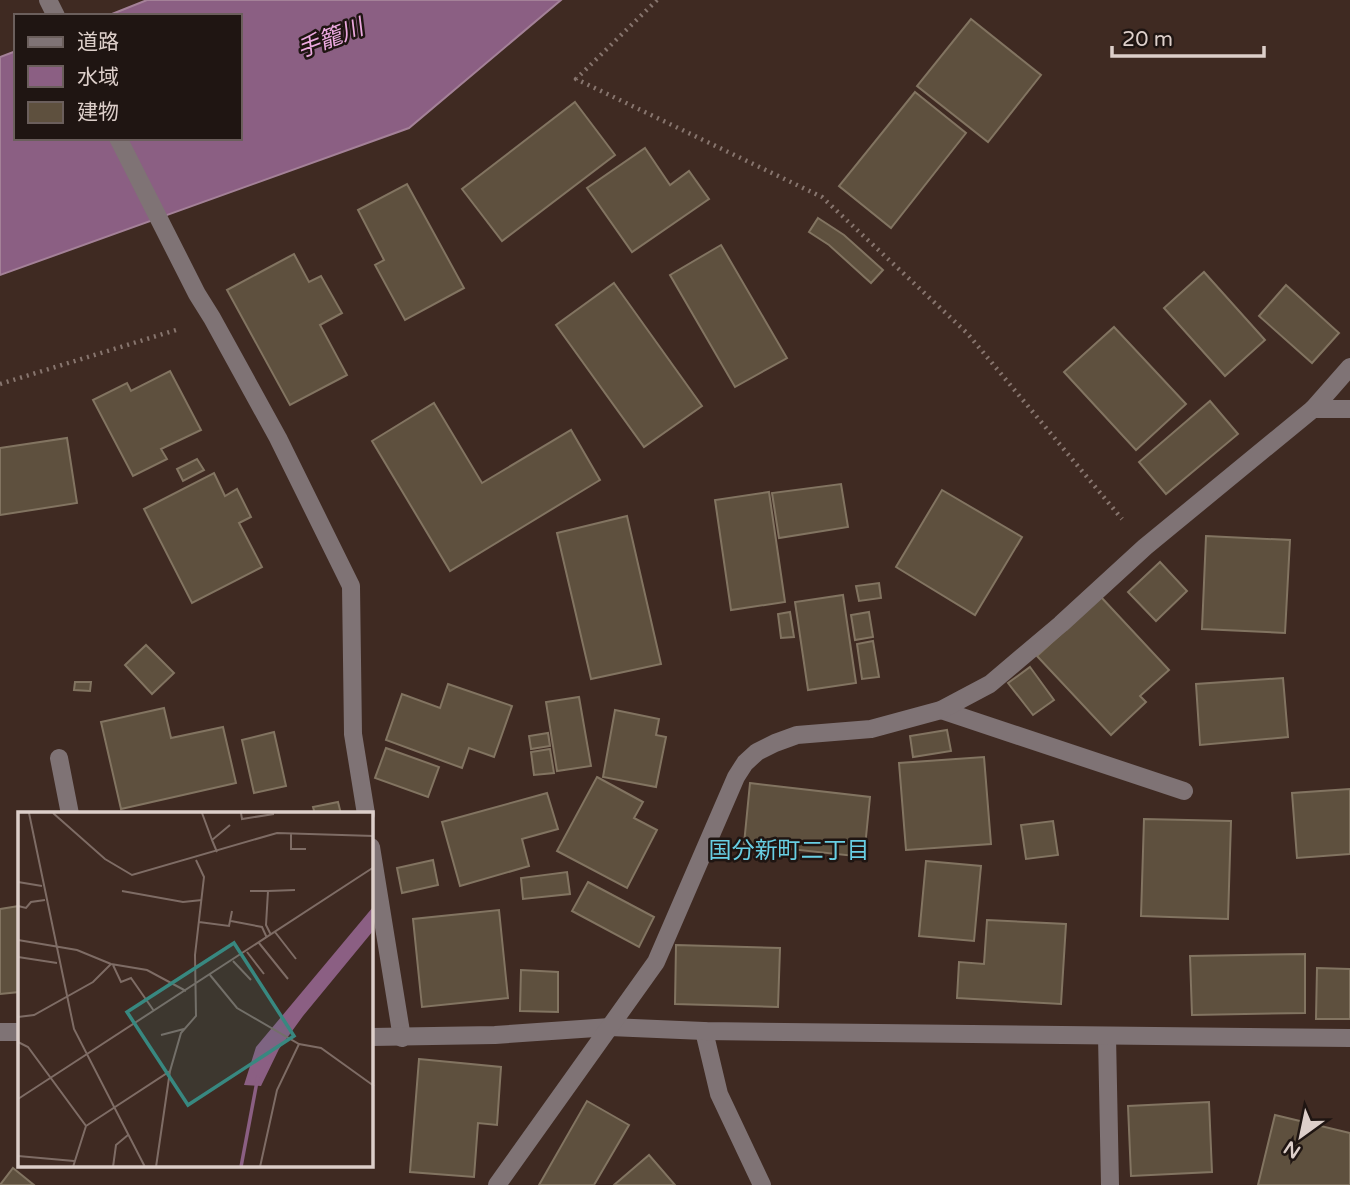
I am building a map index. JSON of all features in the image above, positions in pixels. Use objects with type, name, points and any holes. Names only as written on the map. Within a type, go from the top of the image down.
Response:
[{"type":"street","points":[[119,140],[197,294],[278,438],[351,586],[352,734],[366,812]]},
{"type":"street","points":[[497,1185],[656,962],[736,777],[745,763],[757,752],[797,735],[871,729],[941,710],[990,684],[1145,547],[1313,409],[1350,367]]},
{"type":"street","points":[[1313,409],[1350,409]]},
{"type":"street","points":[[941,710],[1184,791]]},
{"type":"street","points":[[59,758],[70,812]]},
{"type":"street","points":[[373,859],[402,1038]]},
{"type":"street","points":[[373,1037],[495,1035],[610,1027],[704,1031],[1350,1038]]},
{"type":"street","points":[[704,1031],[719,1094],[762,1185]]},
{"type":"street","points":[[0,1032],[18,1032]]},
{"type":"street","points":[[1107,1036],[1110,1185]]},
{"type":"path","points":[[657,0],[576,79],[822,197],[967,333],[1145,547]]},
{"type":"path","points":[[0,384],[212,318]]},
{"type":"water","name":"手籠川","points":[[147,0],[561,0],[409,128],[0,275],[0,57],[14,52],[14,140],[242,140],[242,14],[112,14]]},
{"type":"building","points":[[971,19],[1041,75],[988,142],[917,86]]},
{"type":"building","points":[[915,92],[966,133],[891,228],[839,186]]},
{"type":"building","points":[[575,102],[615,155],[502,241],[462,189]]},
{"type":"building","points":[[645,148],[670,185],[689,171],[709,199],[632,252],[587,188]]},
{"type":"building","points":[[407,184],[464,288],[405,320],[375,265],[384,260],[358,210]]},
{"type":"building","points":[[818,218],[844,235],[883,270],[871,283],[829,245],[809,232]]},
{"type":"building","points":[[721,245],[787,358],[735,387],[670,275]]},
{"type":"building","points":[[294,254],[309,282],[321,276],[342,313],[320,325],[347,375],[290,405],[227,290]]},
{"type":"building","points":[[1204,272],[1265,340],[1225,376],[1164,308]]},
{"type":"building","points":[[614,283],[702,406],[644,447],[556,325]]},
{"type":"building","points":[[1286,285],[1339,333],[1312,363],[1259,316]]},
{"type":"building","points":[[1114,327],[1186,404],[1136,450],[1064,372]]},
{"type":"building","points":[[170,371],[201,430],[161,449],[167,459],[133,476],[93,400],[127,383],[131,391]]},
{"type":"building","points":[[1210,401],[1238,434],[1166,494],[1139,462]]},
{"type":"building","points":[[434,403],[482,483],[571,430],[600,480],[450,571],[372,441]]},
{"type":"building","points":[[67,438],[77,503],[0,515],[0,448]]},
{"type":"building","points":[[197,459],[204,470],[183,481],[177,469]]},
{"type":"building","points":[[214,473],[225,496],[237,489],[251,517],[239,523],[262,567],[192,603],[144,509]]},
{"type":"building","points":[[841,484],[848,527],[779,538],[772,493]]},
{"type":"building","points":[[942,490],[1022,537],[975,615],[896,567]]},
{"type":"building","points":[[769,492],[785,602],[731,610],[715,500]]},
{"type":"building","points":[[627,516],[661,664],[591,679],[557,533]]},
{"type":"building","points":[[1206,536],[1290,540],[1285,633],[1202,629]]},
{"type":"building","points":[[1160,562],[1187,591],[1156,621],[1128,592]]},
{"type":"building","points":[[879,583],[881,598],[859,601],[856,586]]},
{"type":"building","points":[[843,595],[856,683],[808,690],[795,602]]},
{"type":"building","points":[[1101,597],[1169,670],[1140,696],[1146,702],[1111,735],[1037,656]]},
{"type":"building","points":[[790,612],[794,637],[781,638],[778,614]]},
{"type":"building","points":[[869,612],[873,637],[855,640],[851,615]]},
{"type":"building","points":[[873,641],[879,677],[862,679],[857,644]]},
{"type":"building","points":[[146,645],[174,673],[152,694],[125,665]]},
{"type":"building","points":[[1030,667],[1054,700],[1033,715],[1008,683]]},
{"type":"building","points":[[1283,678],[1288,737],[1200,745],[1196,684]]},
{"type":"building","points":[[75,682],[91,682],[90,691],[74,690]]},
{"type":"building","points":[[448,684],[512,706],[494,757],[469,748],[462,768],[386,740],[402,694],[440,708]]},
{"type":"building","points":[[579,697],[591,766],[557,771],[546,702]]},
{"type":"building","points":[[164,708],[171,738],[223,727],[236,783],[121,809],[101,722]]},
{"type":"building","points":[[615,710],[659,719],[656,735],[666,737],[656,787],[603,777]]},
{"type":"building","points":[[947,730],[951,751],[913,757],[910,736]]},
{"type":"building","points":[[274,732],[286,786],[254,793],[242,740]]},
{"type":"building","points":[[548,733],[550,746],[531,749],[529,736]]},
{"type":"building","points":[[386,748],[439,767],[428,797],[375,778]]},
{"type":"building","points":[[550,749],[554,773],[534,775],[531,752]]},
{"type":"building","points":[[984,757],[991,844],[906,850],[899,763]]},
{"type":"building","points":[[597,777],[643,802],[634,818],[657,830],[627,888],[557,851]]},
{"type":"building","points":[[750,783],[870,797],[864,857],[744,844]]},
{"type":"building","points":[[1350,789],[1350,854],[1297,858],[1292,793]]},
{"type":"building","points":[[547,793],[558,829],[522,839],[529,866],[460,886],[442,822]]},
{"type":"building","points":[[338,802],[340,812],[314,812],[313,807]]},
{"type":"building","points":[[1144,819],[1231,821],[1228,919],[1141,916]]},
{"type":"building","points":[[1053,821],[1058,855],[1026,859],[1021,825]]},
{"type":"building","points":[[433,860],[438,885],[402,893],[397,868]]},
{"type":"building","points":[[926,861],[981,866],[974,941],[919,936]]},
{"type":"building","points":[[567,872],[570,894],[523,899],[521,878]]},
{"type":"building","points":[[588,882],[654,917],[639,947],[572,911]]},
{"type":"building","points":[[18,906],[18,992],[0,994],[0,909]]},
{"type":"building","points":[[499,910],[508,998],[422,1007],[413,919]]},
{"type":"building","points":[[987,920],[1066,924],[1061,1004],[957,998],[959,962],[984,964]]},
{"type":"building","points":[[676,945],[780,948],[778,1007],[675,1004]]},
{"type":"building","points":[[1305,954],[1305,1013],[1192,1015],[1190,956]]},
{"type":"building","points":[[1317,968],[1350,969],[1350,1019],[1316,1019]]},
{"type":"building","points":[[521,970],[558,972],[558,1012],[520,1011]]},
{"type":"building","points":[[419,1059],[501,1067],[497,1125],[478,1123],[474,1177],[410,1172]]},
{"type":"building","points":[[587,1101],[629,1125],[594,1185],[539,1185]]},
{"type":"building","points":[[1209,1102],[1212,1172],[1131,1176],[1128,1106]]},
{"type":"building","points":[[1275,1115],[1350,1133],[1350,1185],[1258,1185]]},
{"type":"building","points":[[649,1155],[675,1185],[614,1185]]},
{"type":"building","points":[[13,1168],[34,1185],[0,1185]]},
{"type":"district","name":"国分新町二丁目","points":[[789,850]]}]
